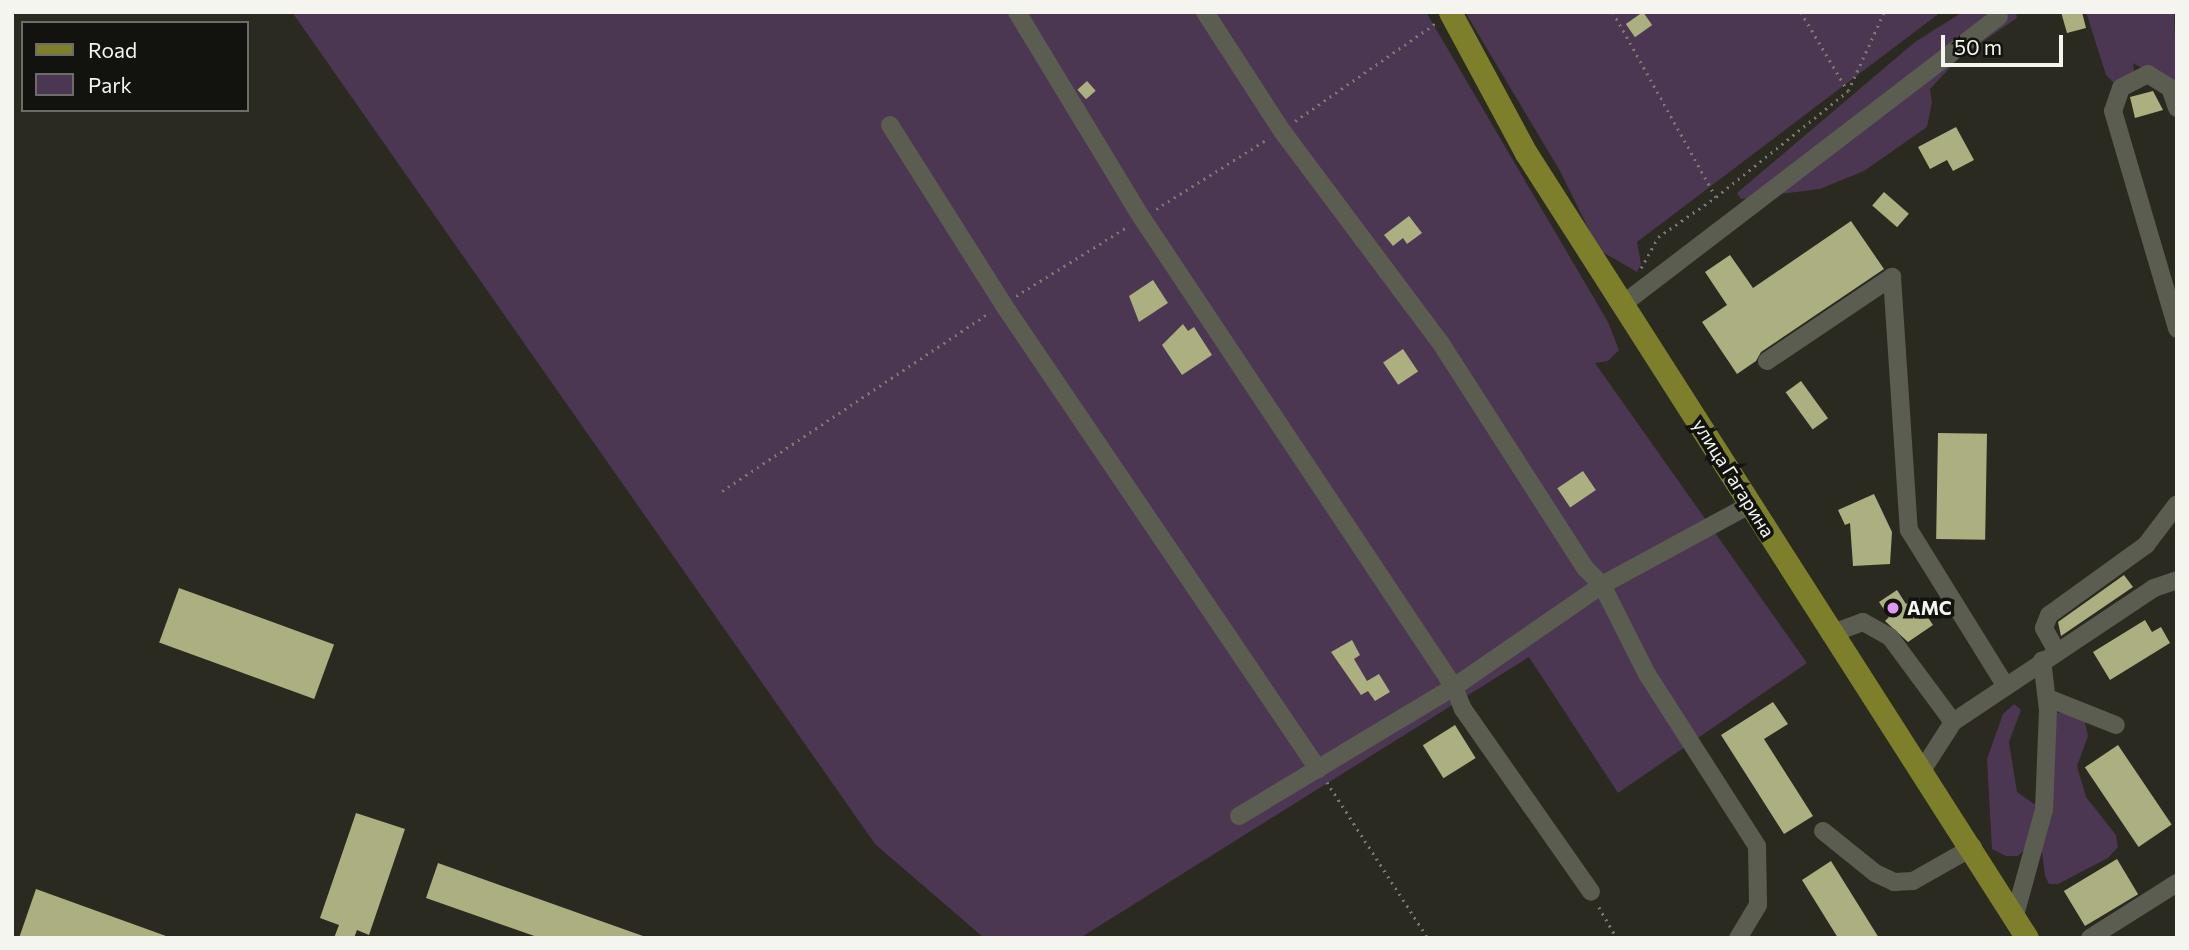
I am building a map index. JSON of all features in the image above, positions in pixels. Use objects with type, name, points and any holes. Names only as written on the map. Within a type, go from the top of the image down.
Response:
[{"type":"main road","name":"улица Гагарина","points":[[1450,13],[1526,153],[1751,504],[1830,634],[1973,847],[2027,938]]},
{"type":"street","points":[[1017,12],[1142,218],[1454,687],[1463,709],[1591,892]]},
{"type":"street","points":[[1205,12],[1282,131],[1440,342],[1585,568],[1602,586],[1647,674],[1757,846],[1758,905],[1738,938]]},
{"type":"street","points":[[1623,304],[1999,17]]},
{"type":"street","points":[[2177,108],[2170,88],[2148,74],[2121,88],[2113,111],[2177,329]]},
{"type":"street","points":[[890,125],[1003,304],[1318,769]]},
{"type":"street","points":[[1767,361],[1892,277],[1909,530],[2005,685]]},
{"type":"street","points":[[1239,816],[1454,687],[1602,586],[1751,504]]},
{"type":"street","points":[[2015,915],[2044,810],[2049,655],[2044,628],[2049,615],[2146,545],[2177,504]]},
{"type":"street","points":[[1923,769],[1953,722],[2049,655],[2154,588],[2176,579]]},
{"type":"street","points":[[1830,634],[1863,622],[1890,637],[1925,679],[1953,722]]},
{"type":"street","points":[[2048,698],[2073,704],[2116,725]]},
{"type":"street","points":[[1823,831],[1875,873],[1894,882],[1913,881],[1973,847]]},
{"type":"street","points":[[2090,938],[2177,883]]},
{"type":"path","points":[[1614,12],[1716,197]]},
{"type":"path","points":[[1801,12],[1848,91]]},
{"type":"path","points":[[1644,288],[1641,264],[1658,237],[1716,197],[1848,91],[1884,12]]},
{"type":"path","points":[[722,491],[1003,304],[1282,131],[1450,13]]},
{"type":"path","points":[[1318,769],[1428,938]]},
{"type":"path","points":[[1591,892],[1617,938]]},
{"type":"green space","points":[[292,12],[1426,12],[1608,322],[1619,350],[1608,361],[1595,363],[1807,663],[1618,793],[1529,657],[1080,938],[984,938],[875,844]]},
{"type":"green space","points":[[1465,12],[1941,12],[1637,242],[1641,264],[1637,272],[1599,250],[1560,171]]},
{"type":"green space","points":[[1963,12],[2016,12],[2017,18],[1959,58],[1930,89],[1932,103],[1927,127],[1864,171],[1820,189],[1741,199],[1737,193],[1915,42]]},
{"type":"green space","points":[[2086,12],[2174,12],[2177,87],[2133,63],[2135,79],[2118,87],[2106,75]]},
{"type":"green space","points":[[2014,704],[2021,710],[2009,742],[2017,792],[2034,804],[2049,797],[2057,713],[2072,711],[2084,718],[2088,736],[2077,766],[2086,797],[2116,835],[2118,847],[2108,858],[2058,884],[2049,884],[2045,876],[2042,852],[2025,849],[2018,856],[2006,856],[1992,849],[1987,759],[2003,714]]},
{"type":"building","points":[[1643,12],[1652,25],[1635,37],[1626,24]]},
{"type":"building","points":[[2061,12],[2082,12],[2086,28],[2067,33]]},
{"type":"building","points":[[1087,81],[1096,91],[1086,99],[1077,90]]},
{"type":"building","points":[[2153,91],[2163,110],[2135,118],[2130,97]]},
{"type":"building","points":[[1956,127],[1974,160],[1953,171],[1947,160],[1930,169],[1918,147]]},
{"type":"building","points":[[1884,192],[1909,214],[1897,227],[1872,206]]},
{"type":"building","points":[[1409,216],[1422,233],[1407,244],[1403,238],[1393,246],[1384,235]]},
{"type":"building","points":[[1851,221],[1884,269],[1761,352],[1756,361],[1737,374],[1702,322],[1727,305],[1705,272],[1730,255],[1753,288]]},
{"type":"building","points":[[1153,280],[1168,303],[1139,322],[1129,296]]},
{"type":"building","points":[[1183,324],[1188,331],[1194,327],[1212,355],[1182,375],[1162,345]]},
{"type":"building","points":[[1403,349],[1418,371],[1398,385],[1383,362]]},
{"type":"building","points":[[1801,381],[1828,418],[1813,429],[1786,392]]},
{"type":"building","points":[[1938,433],[1987,434],[1985,540],[1936,539]]},
{"type":"building","points":[[1583,471],[1596,490],[1570,507],[1557,488]]},
{"type":"building","points":[[1874,494],[1892,532],[1890,564],[1853,566],[1850,523],[1845,525],[1838,510]]},
{"type":"building","points":[[2124,575],[2133,587],[2061,636],[2058,622]]},
{"type":"building","points":[[179,588],[334,644],[314,699],[159,643]]},
{"type":"building","points":[[1897,590],[1906,604],[1915,598],[1933,625],[1908,642],[1885,621],[1889,617],[1879,602]]},
{"type":"building","points":[[2145,620],[2152,632],[2161,627],[2170,643],[2110,680],[2093,652]]},
{"type":"building","points":[[1352,640],[1360,655],[1354,659],[1367,681],[1379,674],[1390,692],[1375,701],[1368,691],[1361,695],[1331,652]]},
{"type":"building","points":[[1773,702],[1788,724],[1764,739],[1813,816],[1784,834],[1721,735]]},
{"type":"building","points":[[1455,725],[1476,758],[1443,778],[1423,745]]},
{"type":"building","points":[[2118,745],[2172,825],[2139,847],[2085,767]]},
{"type":"building","points":[[356,813],[405,829],[369,935],[357,930],[354,938],[334,938],[339,925],[320,918]]},
{"type":"building","points":[[2117,859],[2138,894],[2085,926],[2064,891]]},
{"type":"building","points":[[1831,861],[1879,938],[1838,938],[1802,880]]},
{"type":"building","points":[[438,863],[643,938],[540,938],[426,898]]},
{"type":"building","points":[[36,889],[166,936],[166,938],[19,938]]},
{"type":"place","name":"AMC","points":[[1893,608]]}]
